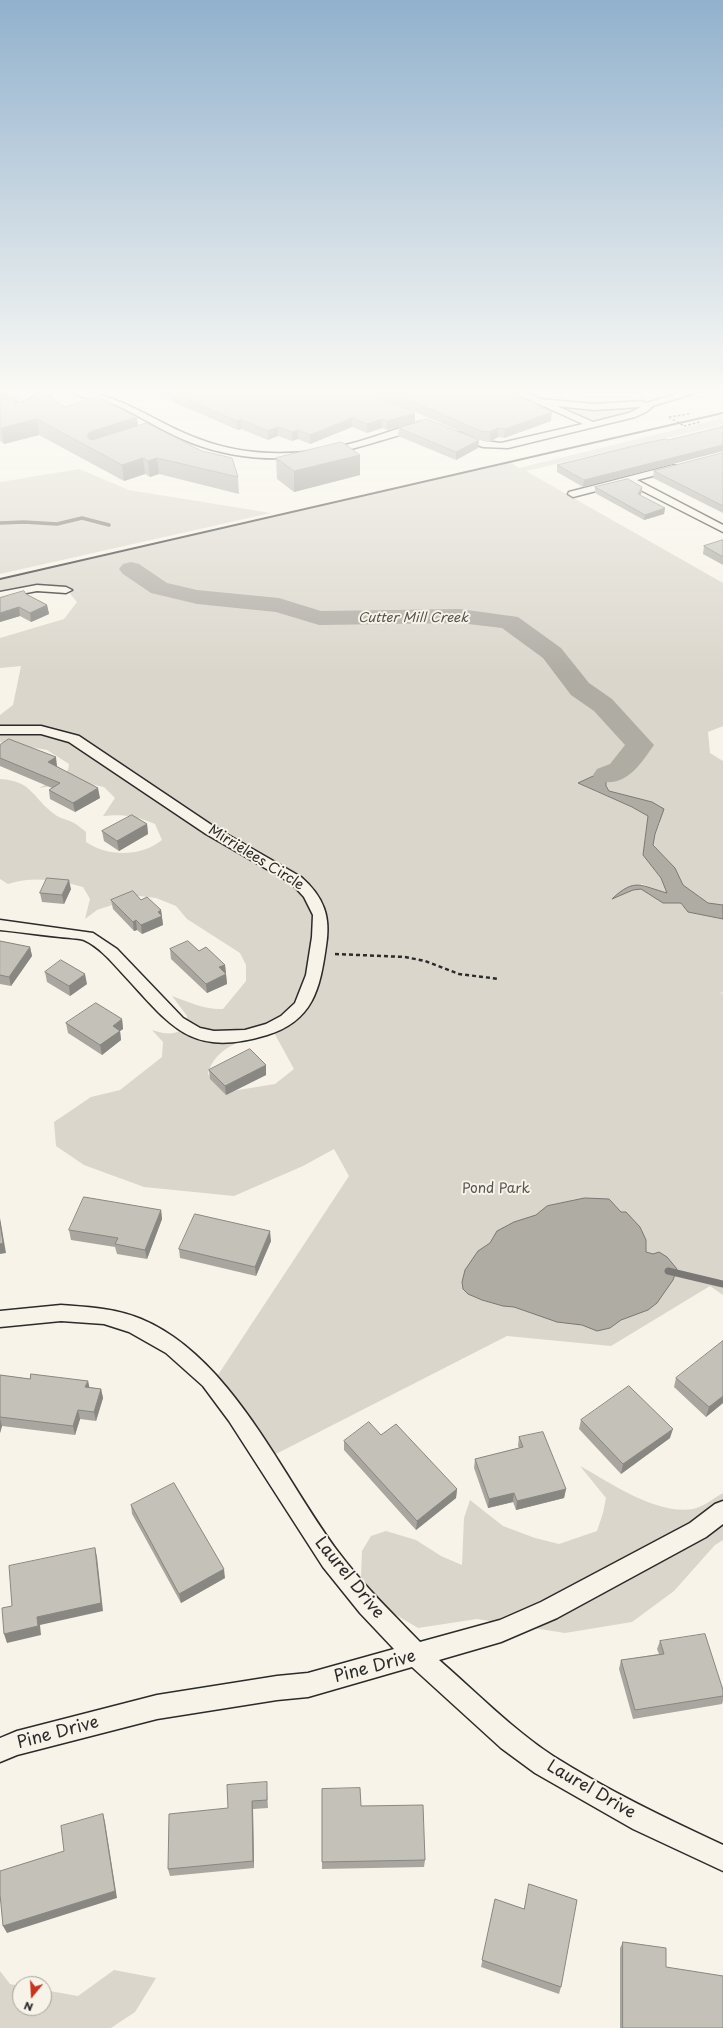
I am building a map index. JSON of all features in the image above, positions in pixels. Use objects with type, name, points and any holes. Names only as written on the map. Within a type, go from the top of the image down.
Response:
[{"type":"street","points":[[573,494],[606,486]]},
{"type":"street","points":[[640,486],[723,529]]},
{"type":"street","points":[[0,595],[37,588],[66,590]]},
{"type":"street","name":"Mirrielees Circle","points":[[0,730],[41,730],[74,739],[211,831],[296,880],[312,896],[320,915],[318,953],[314,975],[302,1006],[287,1020],[272,1028],[245,1036],[214,1037],[195,1033],[177,1022],[112,954],[88,936],[0,925]]},
{"type":"street","name":"Laurel Drive","points":[[0,1319],[61,1313],[104,1316],[135,1325],[173,1346],[210,1380],[236,1414],[331,1560],[368,1605],[416,1655],[504,1734],[544,1764],[642,1820],[723,1858]]},
{"type":"street","name":"Pine Drive","points":[[0,1750],[17,1743],[157,1707],[277,1688],[308,1685],[482,1637],[525,1622],[698,1530],[723,1511]]},
{"type":"path","points":[[318,953],[405,957],[424,961],[459,974],[499,980]]},
{"type":"green space","points":[[0,486],[119,486],[129,490],[271,513],[0,574]]},
{"type":"green space","name":"Pond Park","points":[[407,486],[552,486],[723,583],[723,726],[708,732],[710,753],[723,761],[723,905],[708,903],[683,885],[675,868],[653,844],[655,834],[660,823],[652,802],[609,791],[606,786],[606,780],[624,772],[639,745],[602,772],[578,783],[648,816],[643,855],[661,878],[668,894],[642,884],[633,890],[641,889],[663,903],[681,903],[688,912],[723,919],[723,992],[719,994],[723,993],[723,1295],[710,1286],[611,1346],[507,1336],[274,1455],[216,1378],[349,1176],[334,1149],[303,1166],[234,1196],[144,1187],[84,1165],[56,1146],[54,1122],[91,1097],[120,1090],[162,1057],[163,1042],[152,1030],[162,1033],[175,1033],[180,1031],[187,1024],[187,1016],[172,996],[203,1007],[223,1009],[246,981],[246,965],[240,953],[187,919],[176,906],[156,898],[139,896],[97,910],[85,919],[90,899],[83,887],[64,882],[46,880],[27,880],[8,884],[0,879],[0,779],[11,780],[26,787],[57,816],[74,823],[86,832],[86,842],[95,847],[114,852],[135,852],[154,846],[162,840],[155,824],[129,816],[103,816],[115,798],[104,787],[90,784],[72,783],[39,788],[59,778],[68,770],[69,764],[47,750],[0,742],[0,715],[13,705],[21,666],[0,668],[0,638],[64,619],[77,602],[67,590],[37,588],[0,595],[0,579]],"holes":[[[272,1029],[294,1069],[275,1084],[226,1092],[208,1074],[217,1056],[225,1050],[234,1044]]]},
{"type":"green space","points":[[580,1466],[620,1489],[649,1503],[679,1510],[697,1508],[723,1493],[723,1540],[715,1545],[674,1591],[632,1622],[565,1633],[477,1619],[418,1628],[378,1604],[361,1577],[362,1551],[371,1536],[386,1531],[416,1540],[441,1556],[462,1565],[464,1518],[470,1500],[503,1526],[535,1538],[559,1544],[597,1531],[606,1498]]},
{"type":"green space","points":[[114,1970],[156,1978],[135,2012],[111,2028],[0,2028],[0,1971],[10,1984],[12,1984],[12,2016],[52,2016],[52,1991],[78,1996]]},
{"type":"shaded area","points":[[640,745],[624,772],[606,780],[606,786],[609,791],[652,802],[664,809],[655,834],[653,845],[675,868],[683,885],[708,903],[723,905],[723,919],[688,912],[681,903],[663,903],[641,889],[633,890],[612,899],[627,888],[638,885],[667,893],[661,878],[643,855],[648,816],[632,807],[578,783],[602,772]]},
{"type":"shaded area","points":[[585,1198],[609,1199],[621,1212],[626,1212],[640,1227],[646,1240],[646,1252],[653,1254],[659,1252],[667,1257],[677,1269],[673,1280],[657,1303],[648,1310],[621,1320],[610,1328],[597,1331],[582,1325],[557,1322],[514,1307],[503,1306],[482,1300],[468,1294],[463,1289],[462,1282],[465,1270],[478,1251],[490,1243],[497,1231],[514,1222],[536,1215],[547,1206]]},
{"type":"building","points":[[640,486],[642,487],[638,494],[665,508],[645,515],[595,487]]},
{"type":"building","points":[[683,486],[723,486],[723,506]]},
{"type":"building","points":[[723,540],[723,557],[704,546]]},
{"type":"building","points":[[24,591],[26,594],[47,605],[30,613],[19,607],[0,613],[0,598]]},
{"type":"building","points":[[9,739],[56,757],[48,762],[98,788],[73,803],[49,790],[60,783],[0,758],[0,745]]},
{"type":"building","points":[[132,815],[147,824],[117,841],[102,831]]},
{"type":"building","points":[[47,878],[69,880],[62,895],[40,893]]},
{"type":"building","points":[[133,891],[141,900],[147,897],[161,910],[158,912],[162,916],[141,925],[136,920],[133,922],[111,900]]},
{"type":"building","points":[[0,941],[30,947],[9,977],[0,975]]},
{"type":"building","points":[[188,941],[199,951],[206,947],[225,965],[219,967],[226,974],[206,984],[170,949]]},
{"type":"building","points":[[61,960],[85,974],[69,986],[45,972]]},
{"type":"building","points":[[96,1003],[122,1019],[113,1026],[120,1031],[100,1045],[66,1023]]},
{"type":"building","points":[[250,1049],[266,1065],[225,1086],[209,1070]]},
{"type":"building","points":[[84,1197],[161,1210],[145,1250],[115,1244],[118,1238],[69,1230]]},
{"type":"building","points":[[195,1214],[270,1231],[255,1267],[179,1249]]},
{"type":"building","points":[[0,1222],[3,1243],[0,1244]]},
{"type":"building","points":[[723,1341],[723,1396],[709,1407],[676,1378]]},
{"type":"building","points":[[31,1374],[88,1381],[85,1387],[101,1389],[94,1412],[78,1410],[73,1426],[0,1417],[0,1375],[30,1379]]},
{"type":"building","points":[[629,1386],[673,1429],[623,1464],[581,1420]]},
{"type":"building","points":[[369,1422],[381,1435],[396,1424],[457,1489],[417,1521],[344,1441]]},
{"type":"building","points":[[543,1432],[566,1489],[517,1501],[514,1493],[489,1499],[475,1459],[523,1447],[519,1437]]},
{"type":"building","points":[[174,1483],[224,1569],[179,1594],[131,1505]]},
{"type":"building","points":[[95,1548],[101,1603],[37,1617],[38,1626],[4,1634],[2,1608],[12,1606],[9,1566]]},
{"type":"building","points":[[705,1634],[723,1690],[723,1696],[635,1710],[621,1660],[664,1654],[660,1641]]},
{"type":"building","points":[[267,1782],[267,1800],[252,1801],[253,1861],[168,1869],[169,1814],[228,1808],[227,1785]]},
{"type":"building","points":[[360,1788],[361,1806],[423,1805],[425,1860],[322,1862],[322,1789]]},
{"type":"building","points":[[103,1814],[115,1891],[3,1926],[0,1894],[0,1871],[64,1851],[61,1826]]},
{"type":"building","points":[[529,1884],[577,1900],[561,1987],[482,1960],[495,1899],[524,1909]]},
{"type":"building","points":[[623,1942],[666,1948],[666,1967],[723,1976],[723,2028],[623,2028]]},
{"type":"waterway","name":"Cutter Mill Creek","points":[[0,523],[24,522],[57,524],[82,518],[109,525]]},
{"type":"waterway","name":"Cutter Mill Creek","points":[[131,569],[159,588],[197,597],[279,605],[319,618],[460,616],[509,622],[552,653],[580,689],[603,705],[640,745],[620,770],[607,775]]},
{"type":"waterway","points":[[668,1271],[723,1284]]},
{"type":"railway","points":[[0,579],[407,486]]}]
